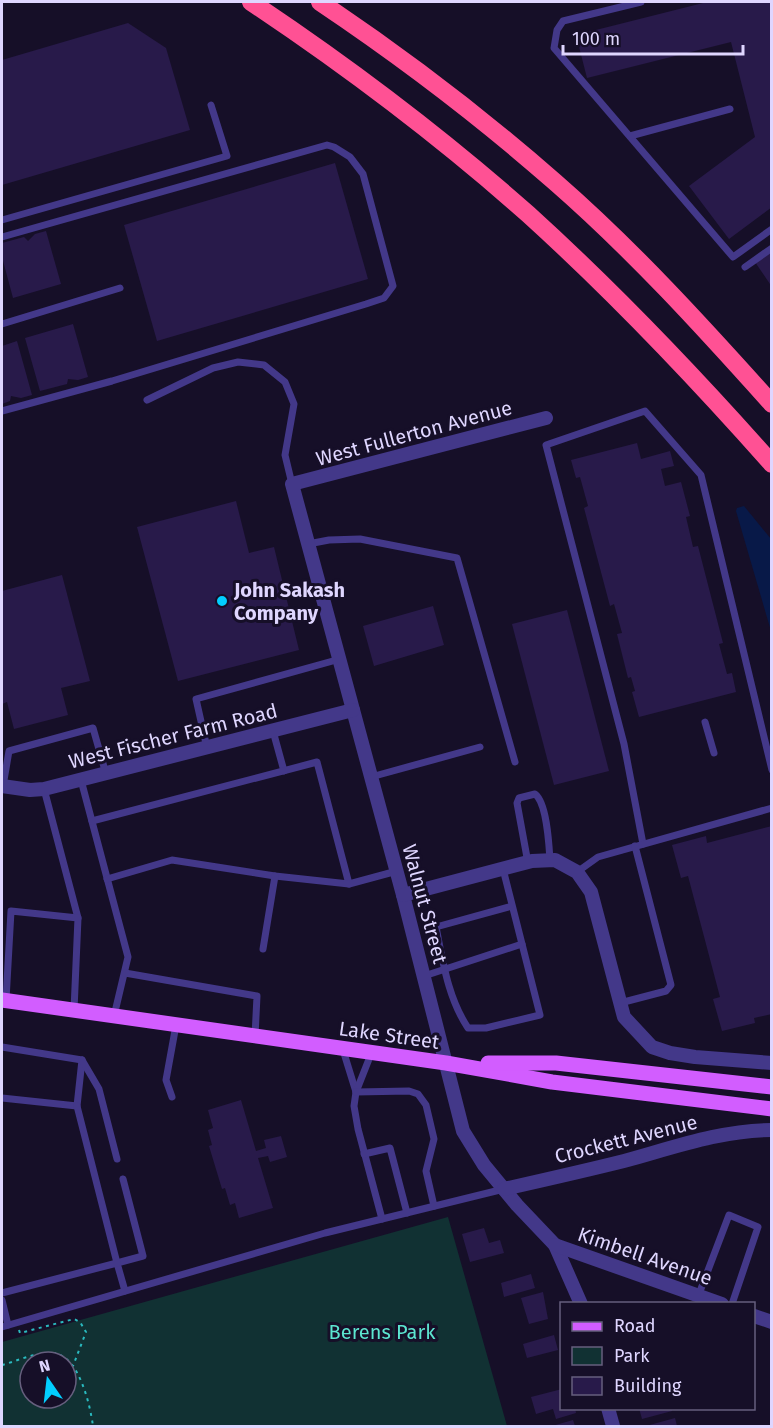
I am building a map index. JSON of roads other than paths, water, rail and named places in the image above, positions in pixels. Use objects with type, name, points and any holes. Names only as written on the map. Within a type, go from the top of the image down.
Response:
[{"type":"highway","points":[[251,2],[327,54],[441,141],[528,214],[648,329],[771,464]]},
{"type":"highway","points":[[320,2],[470,110],[557,183],[668,290],[771,404]]},
{"type":"main road","name":"Lake Street","points":[[4,1000],[342,1050],[446,1063],[552,1082],[771,1109]]},
{"type":"main road","points":[[446,1063],[556,1063],[771,1088]]},
{"type":"street","name":"West Fullerton Avenue","points":[[292,484],[546,418]]},
{"type":"street","name":"Walnut Street","points":[[292,484],[397,872],[463,1131],[484,1165],[555,1245],[580,1302]]},
{"type":"street","name":"West Fischer Farm Road","points":[[2,786],[30,790],[44,789],[354,710]]},
{"type":"street","points":[[403,895],[528,862],[555,860],[577,872],[591,892],[624,1017],[652,1047],[670,1053],[771,1063]]},
{"type":"street","name":"Crockett Avenue","points":[[504,1189],[624,1161],[689,1142],[765,1130]]},
{"type":"street","name":"Kimbell Avenue","points":[[555,1245],[717,1302]]},
{"type":"street","points":[[755,1317],[771,1322]]},
{"type":"street","points":[[609,1410],[613,1426]]},
{"type":"lane","points":[[641,2],[563,21],[557,30],[554,48],[733,257],[771,229]]},
{"type":"lane","points":[[2,220],[226,156],[211,105]]},
{"type":"lane","points":[[630,136],[730,109]]},
{"type":"lane","points":[[2,237],[327,145],[350,157],[363,174],[393,286],[384,297],[366,304],[112,381],[2,411]]},
{"type":"lane","points":[[745,267],[771,248]]},
{"type":"lane","points":[[2,324],[120,288]]},
{"type":"lane","points":[[147,400],[213,368],[238,362],[264,365],[285,382],[294,404],[285,455],[292,484]]},
{"type":"lane","points":[[620,1004],[666,991],[671,985],[639,845],[624,744],[546,445],[645,411],[701,475],[771,770]]},
{"type":"lane","points":[[308,544],[328,540],[360,539],[457,558],[515,762]]},
{"type":"lane","points":[[207,748],[196,699],[340,660]]},
{"type":"lane","points":[[705,722],[714,753]]},
{"type":"lane","points":[[2,786],[9,751],[93,728],[106,774]]},
{"type":"lane","points":[[273,731],[284,771]]},
{"type":"lane","points":[[371,777],[480,747]]},
{"type":"lane","points":[[92,821],[317,762],[349,884]]},
{"type":"lane","points":[[81,780],[128,957],[114,1016]]},
{"type":"lane","points":[[44,789],[78,918],[74,1010]]},
{"type":"lane","points":[[528,862],[517,803],[519,798],[535,794],[541,802],[550,860]]},
{"type":"lane","points":[[577,872],[598,857],[771,808]]},
{"type":"lane","points":[[107,879],[172,860],[275,876],[349,884],[397,872]]},
{"type":"lane","points":[[503,869],[513,906],[540,1015],[486,1028],[468,1028],[457,1011],[436,927],[513,906]]},
{"type":"lane","points":[[263,949],[275,876]]},
{"type":"lane","points":[[4,1000],[11,911],[78,918]]},
{"type":"lane","points":[[424,976],[522,944]]},
{"type":"lane","points":[[125,974],[257,996],[255,1037]]},
{"type":"lane","points":[[172,1097],[165,1080],[176,1025]]},
{"type":"lane","points":[[2,1047],[82,1060]]},
{"type":"lane","points":[[342,1050],[356,1092]]},
{"type":"lane","points":[[371,1054],[356,1092],[354,1106],[364,1154],[382,1219]]},
{"type":"lane","points":[[82,1060],[77,1106],[124,1291]]},
{"type":"lane","points":[[82,1060],[99,1089],[117,1158]]},
{"type":"lane","points":[[356,1092],[409,1091],[418,1094],[426,1105],[434,1139],[426,1171],[434,1206]]},
{"type":"lane","points":[[2,1098],[77,1106]]},
{"type":"lane","points":[[364,1154],[390,1148],[407,1213]]},
{"type":"lane","points":[[2,1293],[143,1256],[123,1179]]},
{"type":"lane","points":[[2,1300],[5,1326],[325,1233],[504,1189]]},
{"type":"lane","points":[[699,1294],[729,1215],[758,1227],[733,1302]]},
{"type":"water","points":[[744,506],[771,539],[771,631],[736,511],[737,508]]},
{"type":"place","name":"John Sakash Company","points":[[222,601]]},
{"type":"park label","name":"Berens Park","points":[[382,1332]]}]
